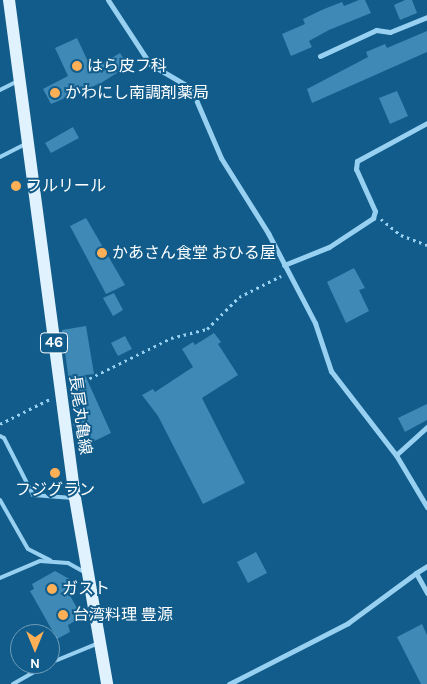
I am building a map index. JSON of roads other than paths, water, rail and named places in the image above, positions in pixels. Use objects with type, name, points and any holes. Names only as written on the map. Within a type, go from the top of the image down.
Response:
[{"type":"main road","name":"長尾丸亀線","points":[[9,0],[75,498],[107,684]]},
{"type":"street","points":[[108,0],[150,64],[191,88],[221,158],[268,233],[315,323],[331,372],[396,455],[427,507]]},
{"type":"street","points":[[320,56],[376,30],[390,32],[427,16]]},
{"type":"street","points":[[284,265],[329,247],[376,215],[356,169],[357,161],[427,123]]},
{"type":"street","points":[[396,455],[427,427]]},
{"type":"street","points":[[229,684],[348,623],[427,566]]},
{"type":"street","points":[[416,573],[427,593]]},
{"type":"lane","points":[[0,90],[19,80]]},
{"type":"lane","points":[[0,157],[27,143]]},
{"type":"lane","points":[[0,436],[4,438],[33,496],[75,498]]},
{"type":"lane","points":[[0,500],[28,549],[54,562]]},
{"type":"lane","points":[[0,578],[18,568],[40,561],[68,563],[87,574]]},
{"type":"lane","points":[[60,658],[100,642]]},
{"type":"lane","points":[[12,684],[30,674]]},
{"type":"place","name":"はら皮フ科","points":[[77,66]]},
{"type":"place","name":"かわにし南調剤薬局","points":[[55,93]]},
{"type":"place","name":"フルリール","points":[[16,186]]},
{"type":"place","name":"かあさん食堂 おひる屋","points":[[102,253]]},
{"type":"place","name":"フジグラン","points":[[55,473]]},
{"type":"place","name":"ガスト","points":[[52,589]]},
{"type":"place","name":"台湾料理 豊源","points":[[63,615]]}]
